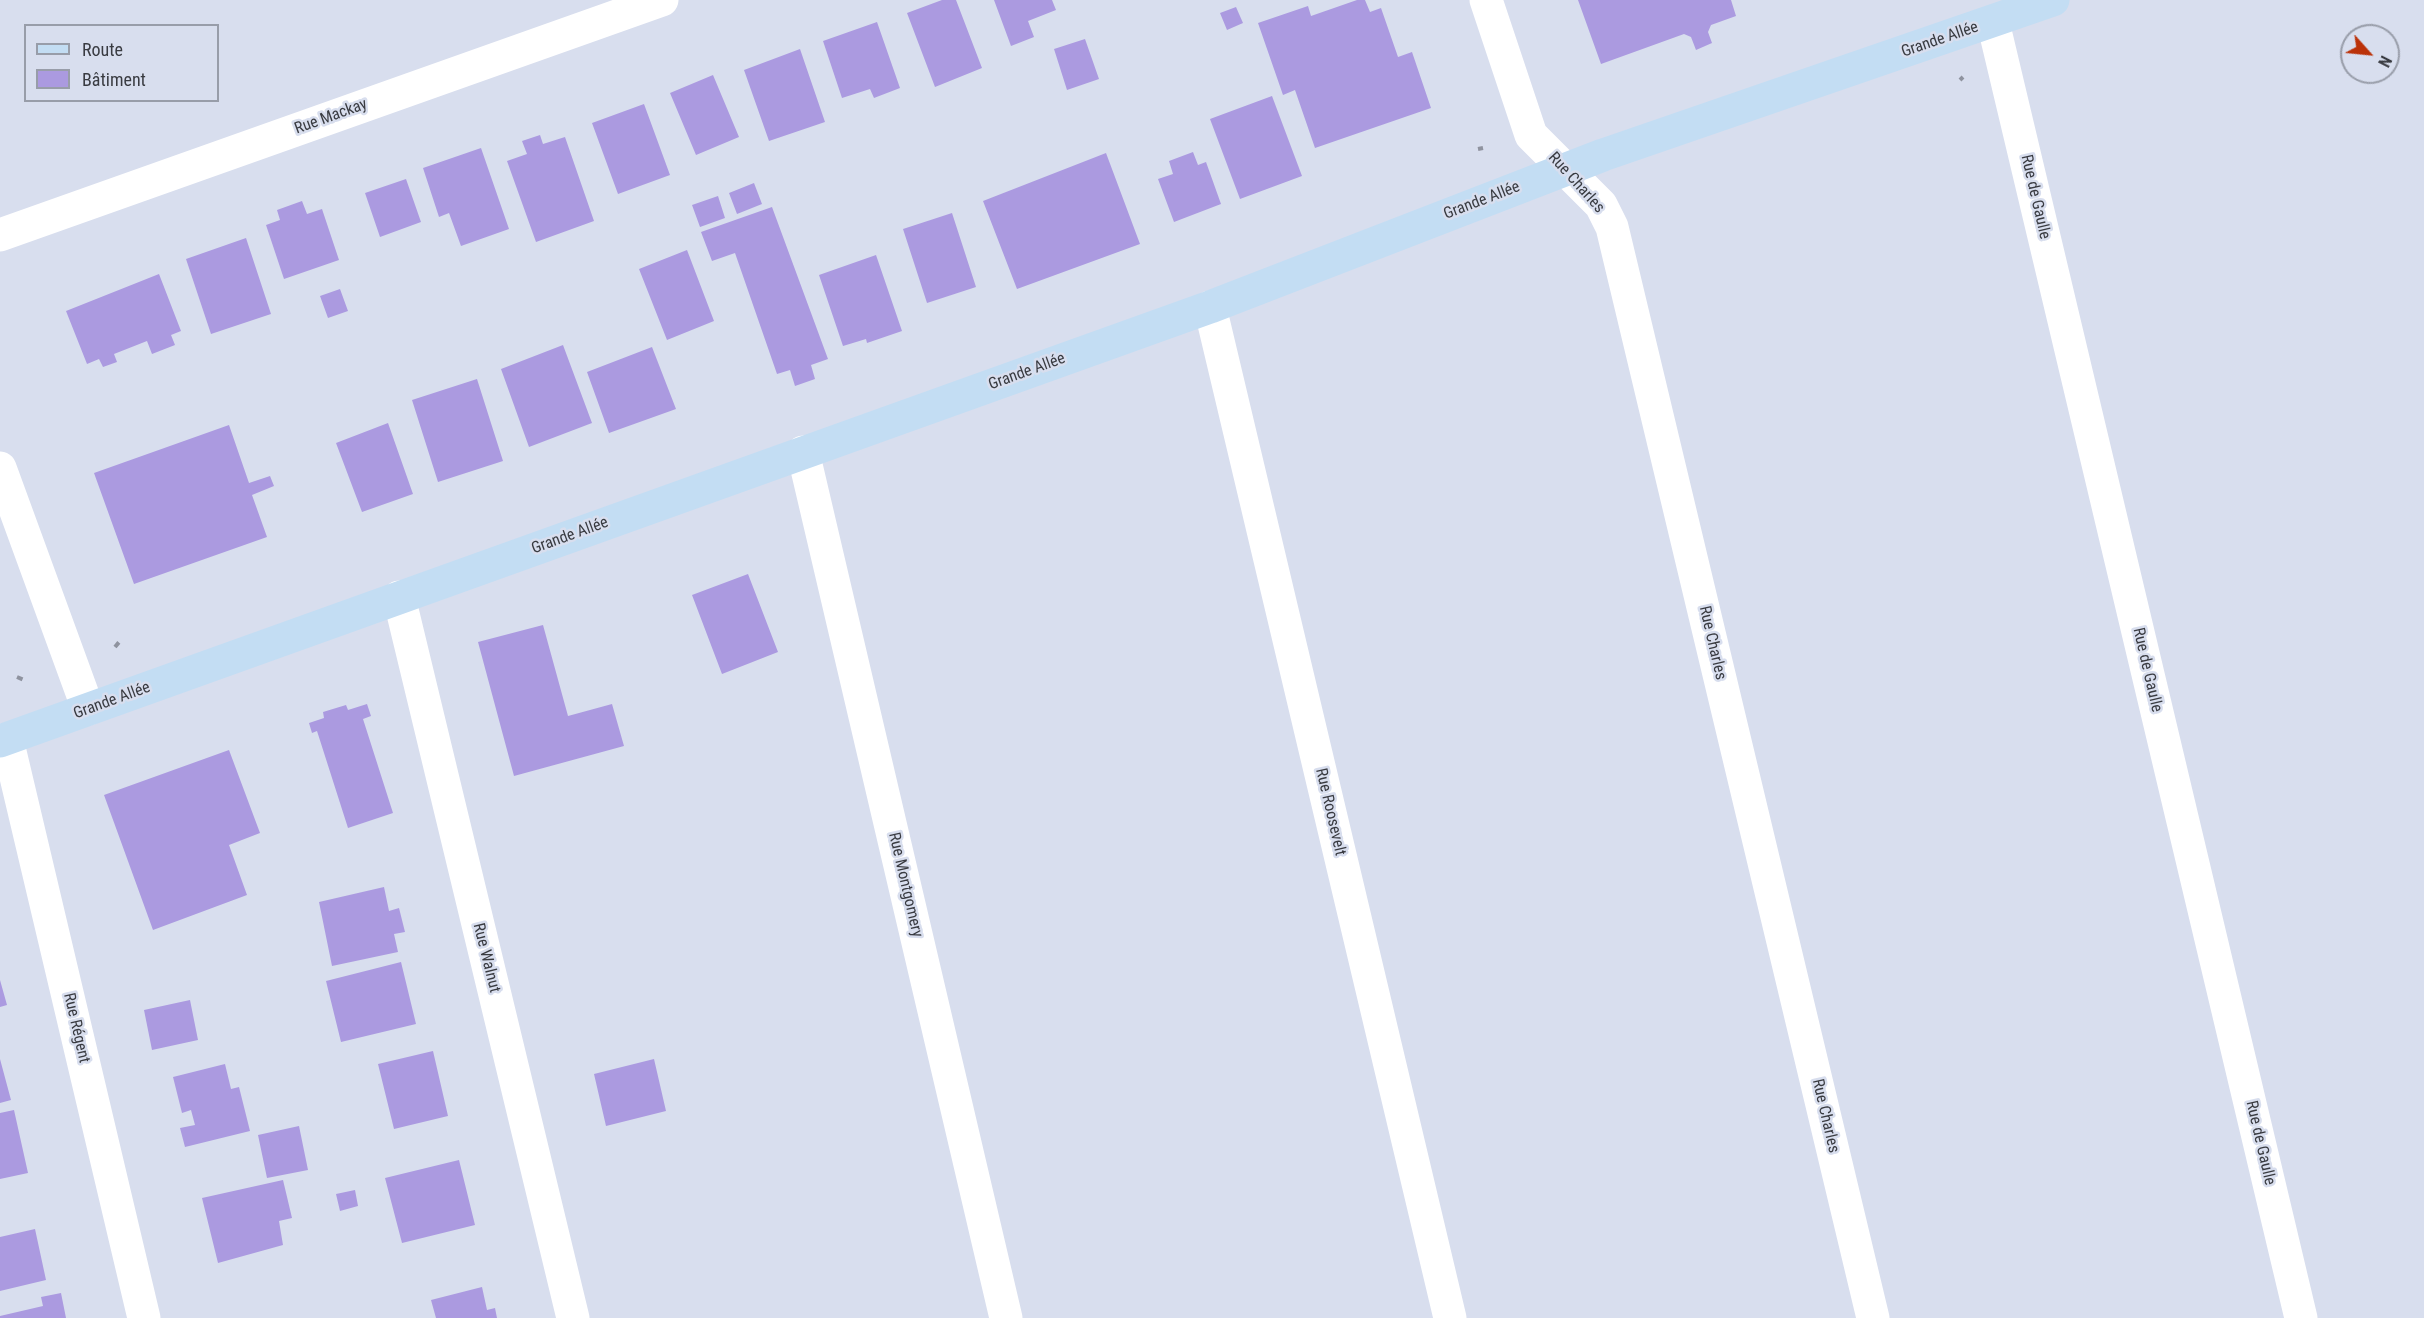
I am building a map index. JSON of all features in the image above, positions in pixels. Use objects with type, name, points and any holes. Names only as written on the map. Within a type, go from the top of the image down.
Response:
[{"type":"main road","name":"Grande Allée","points":[[3,740],[1210,307],[1565,169],[2053,0]]},
{"type":"street","name":"Rue Mackay","points":[[0,235],[662,0]]},
{"type":"street","name":"Rue Charles","points":[[1486,0],[1531,135],[1601,205],[1612,227],[1873,1318]]},
{"type":"street","name":"Rue de Gaulle","points":[[1993,22],[2301,1318]]},
{"type":"street","name":"Rue Roosevelt","points":[[1210,307],[1450,1318]]},
{"type":"street","name":"Rue Montgomery","points":[[803,452],[1006,1318]]},
{"type":"street","points":[[0,468],[88,710]]},
{"type":"street","name":"Rue Walnut","points":[[399,597],[573,1318]]},
{"type":"street","name":"Rue Régent","points":[[3,740],[144,1318]]},
{"type":"path","points":[[115,647],[120,641]]},
{"type":"path","points":[[17,677],[24,680]]},
{"type":"building","points":[[942,0],[956,0],[982,68],[935,87],[907,13]]},
{"type":"building","points":[[994,0],[1052,0],[1056,10],[1028,21],[1034,37],[1011,46]]},
{"type":"building","points":[[1357,0],[1365,0],[1370,12],[1381,8],[1398,57],[1412,52],[1431,108],[1315,148],[1295,90],[1283,95],[1258,23],[1308,6],[1311,16]]},
{"type":"building","points":[[1578,0],[1731,0],[1736,16],[1711,25],[1708,32],[1712,43],[1696,50],[1691,37],[1684,34],[1601,64]]},
{"type":"building","points":[[1236,7],[1243,23],[1227,30],[1220,13]]},
{"type":"building","points":[[877,22],[900,88],[874,98],[870,89],[842,98],[823,41]]},
{"type":"building","points":[[1085,39],[1099,79],[1067,90],[1054,49]]},
{"type":"building","points":[[800,49],[825,122],[769,141],[744,70]]},
{"type":"building","points":[[713,75],[739,137],[696,155],[670,93]]},
{"type":"building","points":[[1272,96],[1302,176],[1240,199],[1210,119]]},
{"type":"building","points":[[644,104],[670,175],[618,194],[592,123]]},
{"type":"building","points":[[540,135],[543,144],[565,137],[594,221],[536,242],[507,161],[527,154],[522,141]]},
{"type":"building","points":[[481,148],[509,229],[461,246],[449,213],[439,217],[423,168]]},
{"type":"building","points":[[1193,152],[1198,165],[1206,162],[1221,204],[1174,222],[1158,179],[1173,174],[1169,161]]},
{"type":"building","points":[[1106,153],[1140,244],[1017,289],[983,201]]},
{"type":"building","points":[[406,179],[421,222],[380,237],[365,193]]},
{"type":"building","points":[[754,183],[762,204],[737,214],[729,193]]},
{"type":"building","points":[[718,196],[725,218],[700,227],[692,205]]},
{"type":"building","points":[[302,201],[307,214],[322,209],[339,260],[284,279],[266,225],[280,220],[277,210]]},
{"type":"building","points":[[772,207],[828,359],[811,365],[815,379],[795,386],[790,370],[777,374],[735,253],[712,261],[701,232]]},
{"type":"building","points":[[952,213],[976,287],[927,303],[903,229]]},
{"type":"building","points":[[246,238],[271,314],[211,334],[186,259]]},
{"type":"building","points":[[687,250],[714,321],[667,340],[639,269]]},
{"type":"building","points":[[876,255],[902,331],[867,343],[866,339],[843,346],[819,275]]},
{"type":"building","points":[[159,274],[181,331],[171,335],[175,345],[152,354],[147,341],[114,354],[117,362],[103,367],[99,359],[87,364],[66,311]]},
{"type":"building","points":[[340,289],[348,311],[328,318],[320,296]]},
{"type":"building","points":[[563,345],[592,423],[529,447],[501,369]]},
{"type":"building","points":[[652,347],[676,409],[609,433],[587,372]]},
{"type":"building","points":[[477,379],[503,461],[438,482],[412,400]]},
{"type":"building","points":[[388,423],[413,494],[362,512],[336,443]]},
{"type":"building","points":[[229,425],[249,483],[270,476],[274,486],[252,495],[267,537],[134,584],[94,473]]},
{"type":"building","points":[[748,574],[778,652],[722,674],[692,595]]},
{"type":"building","points":[[543,625],[568,716],[612,704],[624,746],[514,776],[478,642]]},
{"type":"building","points":[[367,704],[371,716],[363,719],[393,813],[348,828],[317,731],[312,733],[309,723],[324,718],[323,712],[346,705],[348,710]]},
{"type":"building","points":[[229,750],[260,833],[229,845],[247,895],[153,930],[104,795]]},
{"type":"building","points":[[384,887],[389,911],[399,908],[405,932],[394,934],[398,952],[332,966],[319,902]]},
{"type":"building","points":[[401,962],[416,1024],[341,1042],[326,981]]},
{"type":"building","points":[[0,980],[7,1005],[0,1007]]},
{"type":"building","points":[[190,1000],[198,1040],[152,1050],[144,1010]]},
{"type":"building","points":[[433,1051],[448,1116],[394,1129],[378,1064]]},
{"type":"building","points":[[0,1059],[11,1100],[0,1103]]},
{"type":"building","points":[[654,1059],[666,1111],[606,1126],[594,1074]]},
{"type":"building","points":[[225,1064],[231,1089],[239,1087],[250,1131],[185,1147],[180,1128],[195,1125],[191,1110],[182,1113],[173,1077]]},
{"type":"building","points":[[14,1110],[28,1173],[0,1179],[0,1113]]},
{"type":"building","points":[[299,1126],[308,1170],[267,1178],[258,1135]]},
{"type":"building","points":[[459,1160],[475,1225],[402,1243],[385,1178]]},
{"type":"building","points":[[283,1180],[292,1218],[279,1221],[283,1245],[218,1263],[202,1198]]},
{"type":"building","points":[[355,1190],[358,1206],[340,1211],[336,1194]]},
{"type":"building","points":[[35,1229],[46,1280],[0,1291],[0,1237]]},
{"type":"building","points":[[482,1287],[487,1310],[495,1308],[497,1318],[436,1318],[431,1300]]},
{"type":"building","points":[[61,1293],[66,1318],[0,1318],[0,1316],[43,1306],[41,1297]]}]
